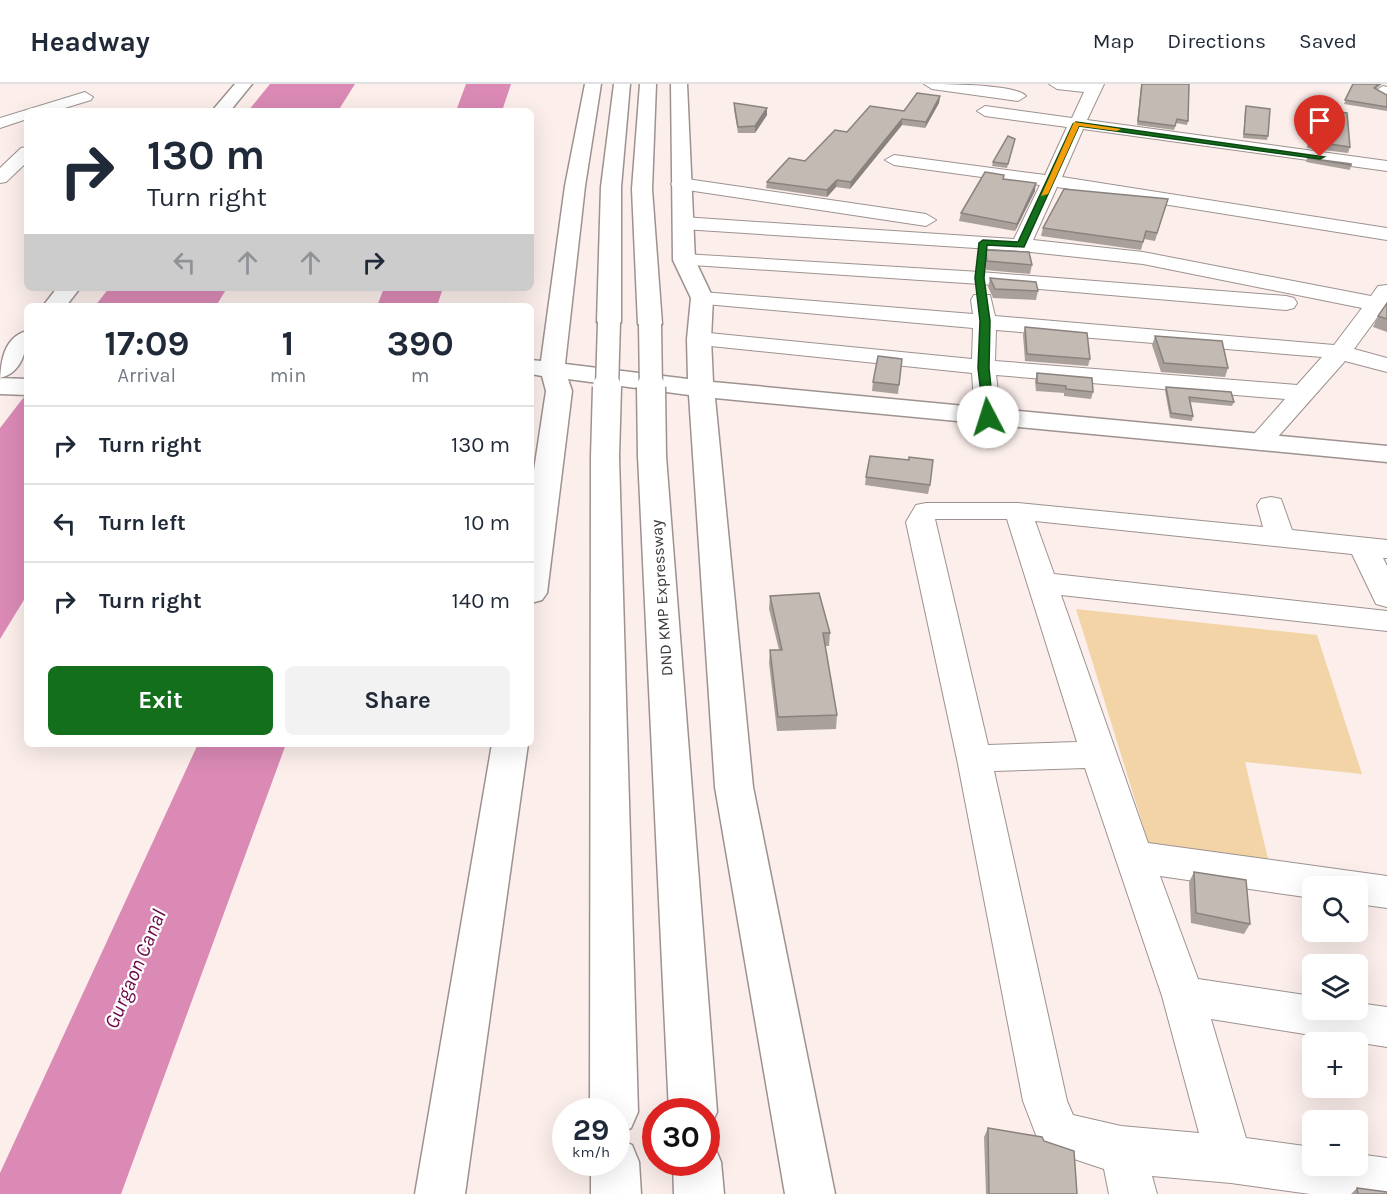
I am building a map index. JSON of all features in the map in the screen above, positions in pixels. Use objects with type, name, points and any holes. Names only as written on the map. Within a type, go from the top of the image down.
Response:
[{"type":"main road","points":[[224,108],[244,84]]},
{"type":"main road","points":[[534,552],[547,376],[575,186],[593,84]]},
{"type":"main road","points":[[614,1098],[605,457],[611,187],[622,84]]},
{"type":"main road","name":"DND KMP Expressway","points":[[648,84],[642,189],[650,324],[652,456],[692,1098]]},
{"type":"main road","points":[[679,84],[680,184],[684,260],[702,298],[699,339],[702,395],[734,786],[810,1194]]},
{"type":"main road","points":[[56,303],[66,291]]},
{"type":"main road","points":[[11,375],[24,346]]},
{"type":"main road","points":[[534,387],[547,376],[994,435],[1387,470]]},
{"type":"main road","points":[[702,395],[988,417],[1387,454]]},
{"type":"main road","points":[[440,1194],[510,747]]},
{"type":"main road","points":[[615,1176],[616,1194]]},
{"type":"main road","points":[[698,1176],[699,1194]]},
{"type":"street","points":[[73,108],[99,84]]},
{"type":"street","points":[[932,84],[1031,98]]},
{"type":"street","points":[[1057,84],[1094,96]]},
{"type":"street","points":[[1023,240],[1076,124],[1094,96]]},
{"type":"street","points":[[1064,102],[1094,96]]},
{"type":"street","points":[[49,108],[85,98]]},
{"type":"street","points":[[985,111],[1387,166]]},
{"type":"street","points":[[0,123],[24,115]]},
{"type":"street","points":[[1067,144],[1091,147]]},
{"type":"street","points":[[0,178],[24,155]]},
{"type":"street","points":[[894,160],[1051,181],[1387,234]]},
{"type":"street","points":[[680,184],[1159,260],[1378,302]]},
{"type":"street","points":[[683,223],[983,243],[1023,240]]},
{"type":"street","points":[[983,243],[980,278],[985,321],[983,368],[988,417]]},
{"type":"street","points":[[684,260],[1378,302]]},
{"type":"street","points":[[702,298],[1340,352],[1387,365]]},
{"type":"street","points":[[1260,442],[1340,352],[1378,302]]},
{"type":"street","points":[[699,339],[983,368],[1303,393]]},
{"type":"street","points":[[1271,505],[1280,537]]},
{"type":"street","points":[[1387,597],[1375,547],[1018,511],[926,511],[920,522],[974,759],[1045,1101],[1057,1131],[1087,1144],[1128,1173],[1229,1160],[1387,1182]]},
{"type":"street","points":[[1018,511],[1098,754],[1183,996],[1229,1160]]},
{"type":"street","points":[[1043,583],[1387,621]]},
{"type":"street","points":[[974,759],[1098,754]]},
{"type":"street","points":[[1135,857],[1302,880]]},
{"type":"street","points":[[1368,889],[1387,892]]},
{"type":"street","points":[[1183,996],[1387,1027]]},
{"type":"shaded area","points":[[1076,609],[1317,635],[1362,774],[1245,762],[1269,863],[1149,845]]},
{"type":"water","points":[[270,84],[355,84],[340,108],[250,108]]},
{"type":"water","points":[[466,84],[511,84],[503,108],[457,108]]},
{"type":"water","points":[[107,291],[225,291],[218,303],[97,303]]},
{"type":"water","points":[[383,291],[442,291],[438,303],[378,303]]},
{"type":"water","points":[[24,397],[24,600],[0,639],[0,428]]},
{"type":"water","name":"Gurgaon Canal","points":[[197,747],[285,747],[121,1194],[0,1194],[0,1173]]},
{"type":"building","points":[[1142,84],[1189,84],[1188,121],[1177,119],[1175,126],[1138,121]]},
{"type":"building","points":[[1353,84],[1379,84],[1374,88],[1387,95],[1387,107],[1345,100]]},
{"type":"building","points":[[917,93],[940,96],[926,122],[902,119],[851,182],[837,180],[827,190],[767,182],[789,158],[805,161],[835,130],[847,132],[870,106],[904,111]]},
{"type":"building","points":[[734,103],[767,108],[755,126],[738,127]]},
{"type":"building","points":[[1246,106],[1270,109],[1268,136],[1244,134]]},
{"type":"building","points":[[1312,109],[1347,113],[1350,147],[1309,141]]},
{"type":"building","points":[[1008,136],[1015,139],[1008,164],[993,162]]},
{"type":"building","points":[[985,172],[1004,175],[1003,179],[1036,183],[1017,224],[961,213]]},
{"type":"building","points":[[1064,189],[1168,199],[1157,233],[1146,231],[1143,242],[1043,228]]},
{"type":"building","points":[[986,250],[1029,252],[1032,265],[987,261]]},
{"type":"building","points":[[990,278],[1036,282],[1038,291],[995,289]]},
{"type":"building","points":[[1387,303],[1387,319],[1378,316]]},
{"type":"building","points":[[1025,327],[1087,333],[1090,359],[1027,354]]},
{"type":"building","points":[[1155,336],[1222,341],[1228,368],[1164,363]]},
{"type":"building","points":[[878,356],[902,359],[899,385],[873,382]]},
{"type":"building","points":[[1037,373],[1092,378],[1093,392],[1037,383]]},
{"type":"building","points":[[1166,387],[1231,392],[1234,402],[1189,397],[1193,416],[1171,413]]},
{"type":"building","points":[[870,456],[933,460],[930,485],[866,477]]},
{"type":"building","points":[[819,593],[830,633],[823,633],[837,715],[778,717],[770,650],[782,650],[770,596]]},
{"type":"building","points":[[1194,872],[1246,880],[1250,924],[1196,913]]},
{"type":"building","points":[[988,1128],[1042,1137],[1044,1141],[1074,1151],[1077,1194],[989,1194]]},
{"type":"building","points":[[1357,1188],[1387,1192],[1387,1194],[1358,1194]]},
{"type":"slow traffic","points":[[1044,194],[1076,124],[1117,129]]},
{"type":"route","points":[[988,417],[983,368],[985,321],[980,278],[983,243],[1021,245],[1076,124],[1320,157]]}]
